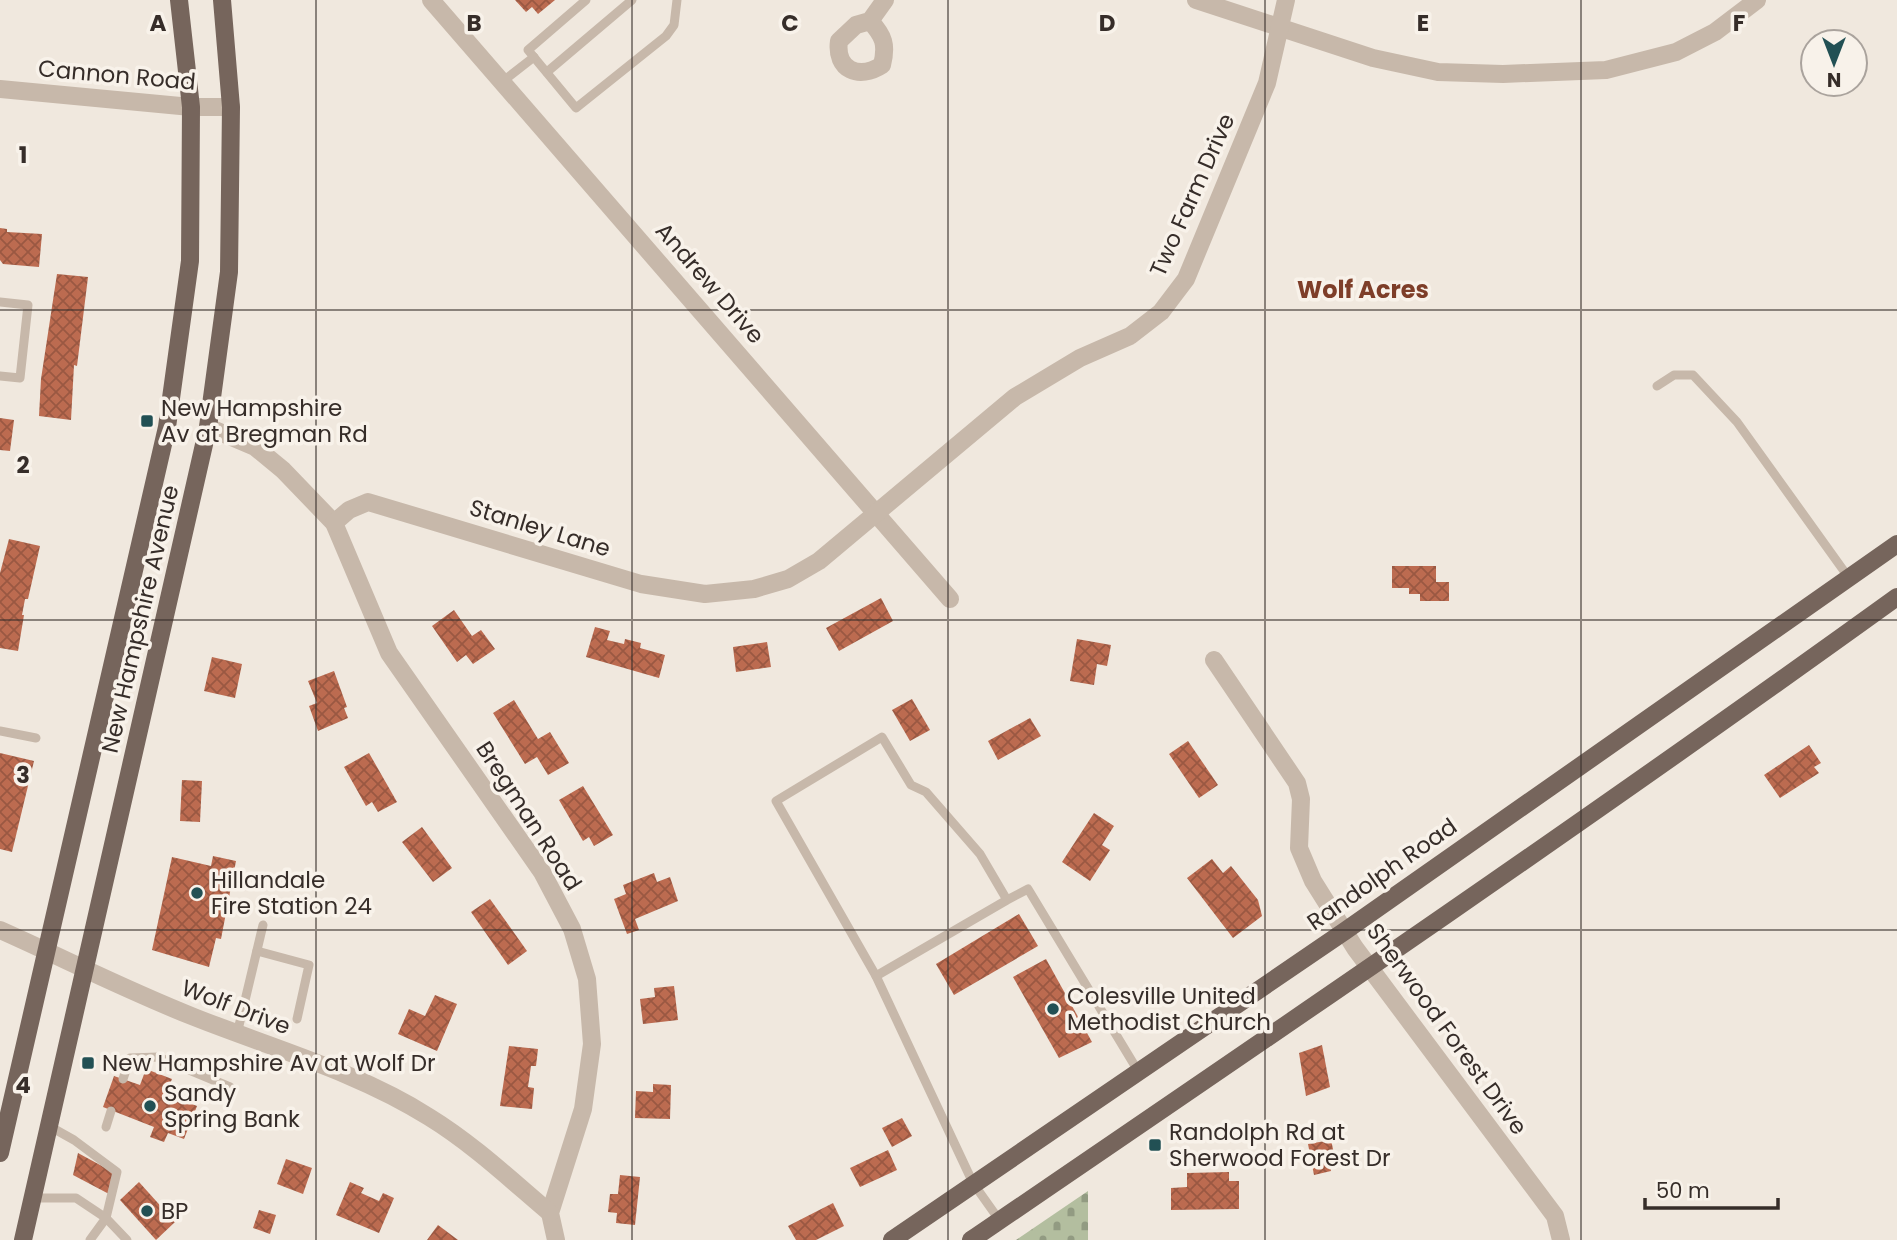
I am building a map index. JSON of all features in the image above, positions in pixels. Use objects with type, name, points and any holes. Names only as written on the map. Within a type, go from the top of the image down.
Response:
[{"type":"main road","name":"New Hampshire Avenue","points":[[0,1151],[8,1090],[47,951],[167,427],[190,261],[191,107],[179,0]]},
{"type":"main road","name":"New Hampshire Avenue","points":[[23,1240],[84,966],[113,855],[208,427],[229,272],[231,107],[222,0]]},
{"type":"main road","name":"Randolph Road","points":[[892,1240],[1345,931],[1897,544]]},
{"type":"main road","points":[[971,1240],[1370,968],[1708,733],[1897,597]]},
{"type":"street","name":"Andrew Drive","points":[[431,0],[950,599]]},
{"type":"street","points":[[870,21],[885,0]]},
{"type":"street","points":[[1196,0],[1373,58],[1438,72],[1503,74],[1606,70],[1676,52],[1715,32],[1757,0]]},
{"type":"street","name":"Two Farm Drive","points":[[877,513],[1015,397],[1080,358],[1130,336],[1161,312],[1186,279],[1267,83],[1286,0]]},
{"type":"street","name":"Cannon Road","points":[[0,89],[191,107],[231,107]]},
{"type":"street","points":[[208,427],[255,447],[283,470],[334,523]]},
{"type":"street","name":"Stanley Lane","points":[[334,523],[349,510],[368,502],[641,584],[705,594],[754,589],[788,579],[819,561],[877,513]]},
{"type":"street","name":"Bregman Road","points":[[334,523],[389,653],[542,872],[572,929],[587,979],[592,1044],[583,1109],[550,1213]]},
{"type":"street","name":"Sherwood Forest Drive","points":[[1214,660],[1297,783],[1301,799],[1299,848],[1313,881],[1370,968],[1555,1216],[1561,1240]]},
{"type":"street","name":"Wolf Drive","points":[[0,930],[84,966],[153,1001],[380,1090],[430,1117],[477,1151],[550,1213]]},
{"type":"street","points":[[550,1213],[556,1240]]},
{"type":"lane","points":[[586,0],[528,50],[576,108],[666,36],[674,26],[677,0]]},
{"type":"lane","points":[[547,72],[632,0]]},
{"type":"lane","points":[[502,82],[534,57]]},
{"type":"lane","points":[[0,302],[29,305],[20,378],[0,376]]},
{"type":"lane","points":[[1657,386],[1674,375],[1693,375],[1737,422],[1849,578]]},
{"type":"lane","points":[[0,731],[36,738]]},
{"type":"lane","points":[[1000,1221],[973,1183],[876,976],[776,801],[882,737],[912,785],[926,792],[980,854],[1007,900]]},
{"type":"lane","points":[[876,976],[1027,888],[1138,1071]]},
{"type":"lane","points":[[237,1034],[263,925]]},
{"type":"lane","points":[[257,951],[309,965],[297,1019]]},
{"type":"lane","points":[[123,1079],[130,1058],[158,1057],[230,1087]]},
{"type":"lane","points":[[106,1127],[111,1111]]},
{"type":"lane","points":[[48,1126],[74,1140],[117,1172],[106,1219],[90,1240]]},
{"type":"lane","points":[[32,1198],[76,1198],[106,1219],[127,1240]]},
{"type":"green space","points":[[1088,1191],[1088,1240],[1016,1240]]},
{"type":"building","points":[[515,0],[555,0],[538,14],[532,7],[526,12]]},
{"type":"building","points":[[0,228],[7,229],[7,232],[42,234],[39,267],[3,264],[0,260]]},
{"type":"building","points":[[57,274],[88,277],[77,366],[74,365],[71,420],[39,416],[41,379]]},
{"type":"building","points":[[0,418],[14,420],[10,451],[0,450]]},
{"type":"building","points":[[9,539],[40,546],[28,599],[25,599],[18,651],[0,648],[0,573]]},
{"type":"building","points":[[1392,566],[1436,566],[1436,582],[1449,582],[1449,601],[1420,601],[1420,594],[1409,594],[1409,588],[1392,588]]},
{"type":"building","points":[[881,598],[893,621],[839,651],[826,628]]},
{"type":"building","points":[[454,610],[472,636],[481,630],[495,649],[473,664],[466,655],[457,662],[432,626]]},
{"type":"building","points":[[595,627],[610,631],[607,640],[624,644],[625,639],[641,643],[640,648],[665,655],[659,678],[586,657]]},
{"type":"building","points":[[1077,639],[1111,645],[1107,666],[1097,664],[1094,685],[1070,681]]},
{"type":"building","points":[[767,642],[771,667],[736,672],[733,647]]},
{"type":"building","points":[[212,657],[242,664],[235,698],[204,691]]},
{"type":"building","points":[[334,671],[347,707],[344,708],[348,718],[318,731],[309,706],[317,703],[308,681]]},
{"type":"building","points":[[912,699],[930,730],[910,741],[892,710]]},
{"type":"building","points":[[514,700],[538,739],[550,732],[569,763],[548,775],[537,757],[525,764],[493,713]]},
{"type":"building","points":[[1030,718],[1041,736],[998,760],[988,741]]},
{"type":"building","points":[[1188,741],[1218,785],[1199,798],[1169,754]]},
{"type":"building","points":[[1809,745],[1821,763],[1814,767],[1819,773],[1780,798],[1764,775]]},
{"type":"building","points":[[0,753],[34,761],[12,852],[0,849]]},
{"type":"building","points":[[369,753],[397,802],[378,812],[372,802],[366,806],[344,767]]},
{"type":"building","points":[[182,780],[202,781],[200,822],[180,821]]},
{"type":"building","points":[[583,786],[613,835],[594,846],[589,837],[583,841],[559,800]]},
{"type":"building","points":[[1094,813],[1114,826],[1102,845],[1110,850],[1090,881],[1062,862]]},
{"type":"building","points":[[422,827],[452,868],[433,882],[402,842]]},
{"type":"building","name":"Hillandale Fire Station 24","points":[[213,856],[236,861],[221,939],[216,938],[209,967],[152,950],[172,857],[211,866]]},
{"type":"building","points":[[1212,859],[1223,873],[1231,866],[1258,900],[1262,916],[1233,938],[1187,878]]},
{"type":"building","points":[[654,873],[657,882],[670,877],[678,901],[635,919],[639,930],[627,934],[614,899],[626,894],[623,885]]},
{"type":"building","points":[[490,899],[527,951],[508,965],[471,912]]},
{"type":"building","points":[[1019,914],[1038,946],[954,995],[936,964]]},
{"type":"building","name":"Colesville United Methodist Church","points":[[1046,959],[1092,1042],[1059,1058],[1013,977]]},
{"type":"building","points":[[674,986],[678,1020],[643,1024],[640,999],[655,997],[654,988]]},
{"type":"building","points":[[435,995],[457,1004],[437,1051],[398,1034],[409,1009],[425,1016]]},
{"type":"building","points":[[1322,1045],[1330,1087],[1306,1096],[1299,1053]]},
{"type":"building","points":[[509,1046],[538,1049],[536,1066],[531,1066],[528,1087],[534,1088],[532,1109],[500,1106]]},
{"type":"building","name":"Sandy Spring Bank","points":[[146,1069],[172,1079],[166,1094],[197,1106],[184,1139],[168,1133],[164,1142],[150,1137],[154,1127],[103,1107],[114,1076],[140,1085]]},
{"type":"building","points":[[653,1084],[671,1085],[670,1119],[635,1118],[636,1091],[653,1092]]},
{"type":"building","points":[[902,1118],[912,1136],[892,1147],[882,1128]]},
{"type":"building","points":[[1331,1140],[1335,1158],[1329,1159],[1331,1171],[1314,1175],[1308,1144]]},
{"type":"building","points":[[888,1150],[897,1170],[860,1187],[850,1168]]},
{"type":"building","points":[[78,1153],[113,1172],[109,1194],[73,1175]]},
{"type":"building","points":[[286,1159],[312,1168],[303,1194],[277,1184]]},
{"type":"building","points":[[1229,1172],[1229,1181],[1239,1181],[1239,1209],[1171,1210],[1171,1188],[1187,1187],[1187,1173]]},
{"type":"building","points":[[620,1175],[640,1177],[635,1225],[616,1223],[617,1213],[608,1212],[610,1194],[618,1194]]},
{"type":"building","name":"BP","points":[[139,1182],[175,1222],[156,1240],[120,1200]]},
{"type":"building","points":[[350,1182],[364,1188],[361,1193],[379,1201],[383,1193],[394,1198],[379,1233],[336,1215]]},
{"type":"building","points":[[833,1203],[844,1226],[816,1240],[796,1240],[788,1226]]},
{"type":"building","points":[[259,1210],[276,1215],[270,1234],[253,1228]]},
{"type":"building","points":[[438,1225],[458,1240],[427,1240]]},
{"type":"place","name":"New Hampshire Av at Bregman Rd","points":[[147,421]]},
{"type":"place","name":"Hillandale Fire Station 24","points":[[197,893]]},
{"type":"place","name":"Colesville United Methodist Church","points":[[1053,1009]]},
{"type":"place","name":"New Hampshire Av at Wolf Dr","points":[[88,1063]]},
{"type":"place","name":"Sandy Spring Bank","points":[[150,1106]]},
{"type":"place","name":"Randolph Rd at Sherwood Forest Dr","points":[[1155,1145]]},
{"type":"place","name":"BP","points":[[147,1211]]},
{"type":"district","name":"Wolf Acres","points":[[1363,289]]}]
